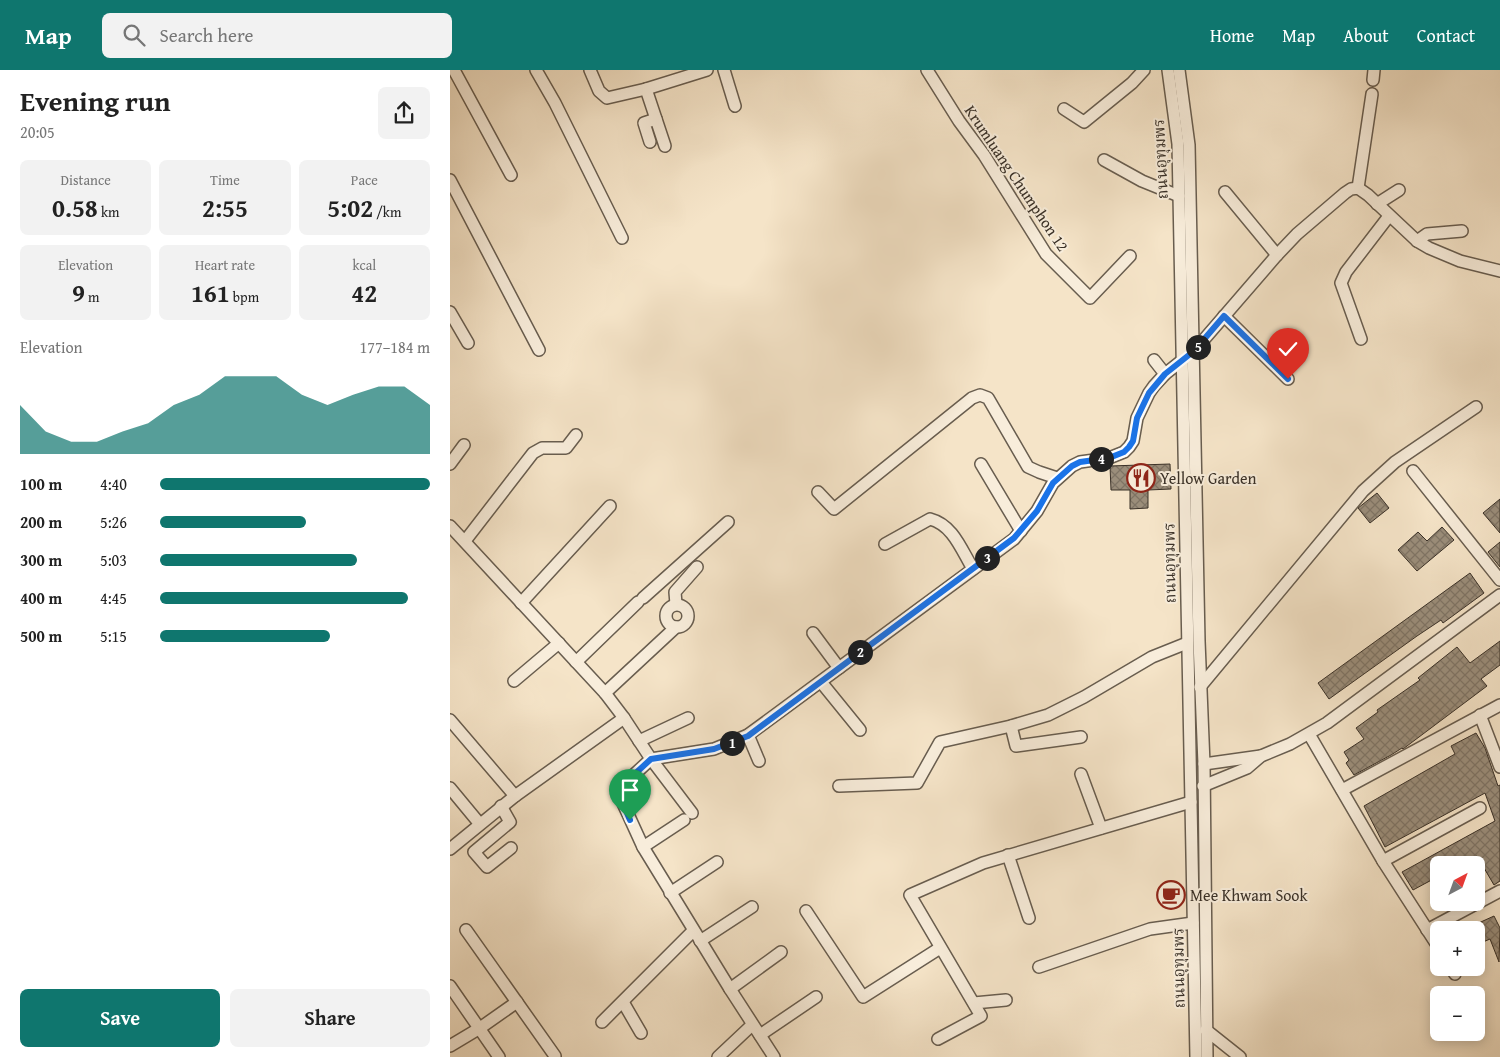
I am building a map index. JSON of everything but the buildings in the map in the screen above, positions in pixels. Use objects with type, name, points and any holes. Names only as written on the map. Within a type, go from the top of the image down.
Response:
[{"type":"street","points":[[454,70],[511,175]]},
{"type":"street","points":[[536,70],[555,103],[622,238]]},
{"type":"street","points":[[590,70],[600,91],[607,98],[646,89],[707,70]]},
{"type":"street","points":[[724,70],[734,106]]},
{"type":"street","name":"Krumluang Chumphon 12","points":[[927,70],[959,121],[994,170],[1046,254],[1090,298],[1130,256]]},
{"type":"street","points":[[1064,109],[1084,122],[1132,83],[1144,70]]},
{"type":"street","name":"ถนนอุทุมพร","points":[[1168,70],[1178,144],[1196,1057]]},
{"type":"street","name":"ถนนอุทุมพร","points":[[1180,70],[1189,145],[1200,686],[1204,764],[1206,1057]]},
{"type":"street","points":[[646,89],[665,146]]},
{"type":"street","points":[[1358,188],[1372,94]]},
{"type":"street","points":[[650,142],[644,123],[656,119]]},
{"type":"street","points":[[1104,160],[1142,181],[1179,196]]},
{"type":"street","points":[[450,180],[539,350]]},
{"type":"street","points":[[1358,188],[1417,241],[1460,261],[1500,271]]},
{"type":"street","points":[[774,1057],[752,1025],[643,847],[622,801],[622,791],[626,782],[651,759],[714,749],[748,736],[1014,538],[1037,511],[1057,478],[1072,466],[1080,462],[1109,458],[1124,452],[1133,441],[1137,418],[1149,393],[1165,374],[1194,351],[1297,234],[1345,193],[1358,188]]},
{"type":"street","points":[[1377,204],[1398,190]]},
{"type":"street","points":[[1226,192],[1277,255]]},
{"type":"street","points":[[1361,339],[1341,283],[1346,272],[1388,216]]},
{"type":"street","points":[[1417,241],[1428,234],[1462,232]]},
{"type":"street","points":[[450,312],[468,343]]},
{"type":"street","points":[[1224,316],[1288,379]]},
{"type":"street","points":[[1154,360],[1165,374]]},
{"type":"street","points":[[818,492],[834,508],[972,398],[980,395],[988,398],[1028,467],[1057,478]]},
{"type":"street","points":[[1200,686],[1364,491],[1395,462],[1476,407]]},
{"type":"street","points":[[464,541],[533,453],[542,448],[566,448],[576,435]]},
{"type":"street","points":[[450,464],[464,445]]},
{"type":"street","points":[[981,464],[1021,531]]},
{"type":"street","points":[[1413,471],[1500,580]]},
{"type":"street","points":[[522,603],[610,506]]},
{"type":"street","points":[[885,544],[930,519],[940,522],[951,531],[973,569]]},
{"type":"street","points":[[576,662],[641,600],[728,522]]},
{"type":"street","points":[[450,526],[605,693],[640,741],[688,817],[643,847]]},
{"type":"street","points":[[676,604],[675,592],[697,568]]},
{"type":"street","points":[[1203,786],[1247,768],[1261,756],[1309,734],[1327,723],[1500,595]]},
{"type":"street","points":[[605,693],[676,627],[684,624],[688,616],[685,607],[676,604],[667,610],[665,615],[666,621],[676,627]]},
{"type":"street","points":[[813,633],[839,668]]},
{"type":"street","points":[[839,786],[916,783],[940,742],[1011,726],[1048,715],[1084,697],[1152,657],[1187,642]]},
{"type":"street","points":[[514,681],[559,643]]},
{"type":"street","points":[[821,682],[860,730]]},
{"type":"street","points":[[1342,790],[1500,705]]},
{"type":"street","points":[[1480,715],[1500,767]]},
{"type":"street","points":[[450,849],[479,823],[514,796],[624,718]]},
{"type":"street","points":[[640,741],[688,718]]},
{"type":"street","points":[[450,720],[514,796]]},
{"type":"street","points":[[1011,726],[1016,746],[1081,737]]},
{"type":"street","points":[[1309,734],[1383,860],[1430,934]]},
{"type":"street","points":[[748,736],[760,761]]},
{"type":"street","points":[[1204,764],[1261,756]]},
{"type":"street","points":[[1081,774],[1102,828]]},
{"type":"street","points":[[450,788],[479,823]]},
{"type":"street","points":[[938,1039],[980,1016],[910,895],[984,863],[1191,802]]},
{"type":"street","points":[[501,806],[510,822],[474,852],[487,867],[511,848]]},
{"type":"street","points":[[1383,860],[1480,808]]},
{"type":"street","points":[[1008,856],[1029,918]]},
{"type":"street","points":[[670,893],[717,862]]},
{"type":"street","points":[[1427,930],[1500,891]]},
{"type":"street","points":[[700,941],[752,907]]},
{"type":"street","points":[[806,911],[862,996],[940,948]]},
{"type":"street","points":[[1038,967],[1150,929],[1193,923]]},
{"type":"street","points":[[466,930],[555,1056]]},
{"type":"street","points":[[602,1022],[694,931]]},
{"type":"street","points":[[730,989],[781,952]]},
{"type":"street","points":[[450,986],[500,1057]]},
{"type":"street","points":[[760,1035],[816,997]]},
{"type":"street","points":[[974,1004],[1006,1000]]},
{"type":"street","points":[[450,1046],[480,1028],[516,1002]]},
{"type":"street","points":[[623,1002],[641,1034]]},
{"type":"street","points":[[718,1057],[752,1025]]},
{"type":"street","points":[[1206,1030],[1240,1057]]},
{"type":"place","name":"Yellow Garden","points":[[1141,478]]},
{"type":"place","name":"Mee Khwam Sook","points":[[1171,895]]},
{"type":"route","points":[[630,820],[622,801],[622,791],[626,782],[651,759],[714,749],[748,736],[1014,538],[1028,524],[1057,478],[1072,466],[1080,462],[1109,458],[1124,452],[1133,441],[1134,426],[1149,393],[1165,374],[1194,351],[1224,316],[1288,379]]}]
